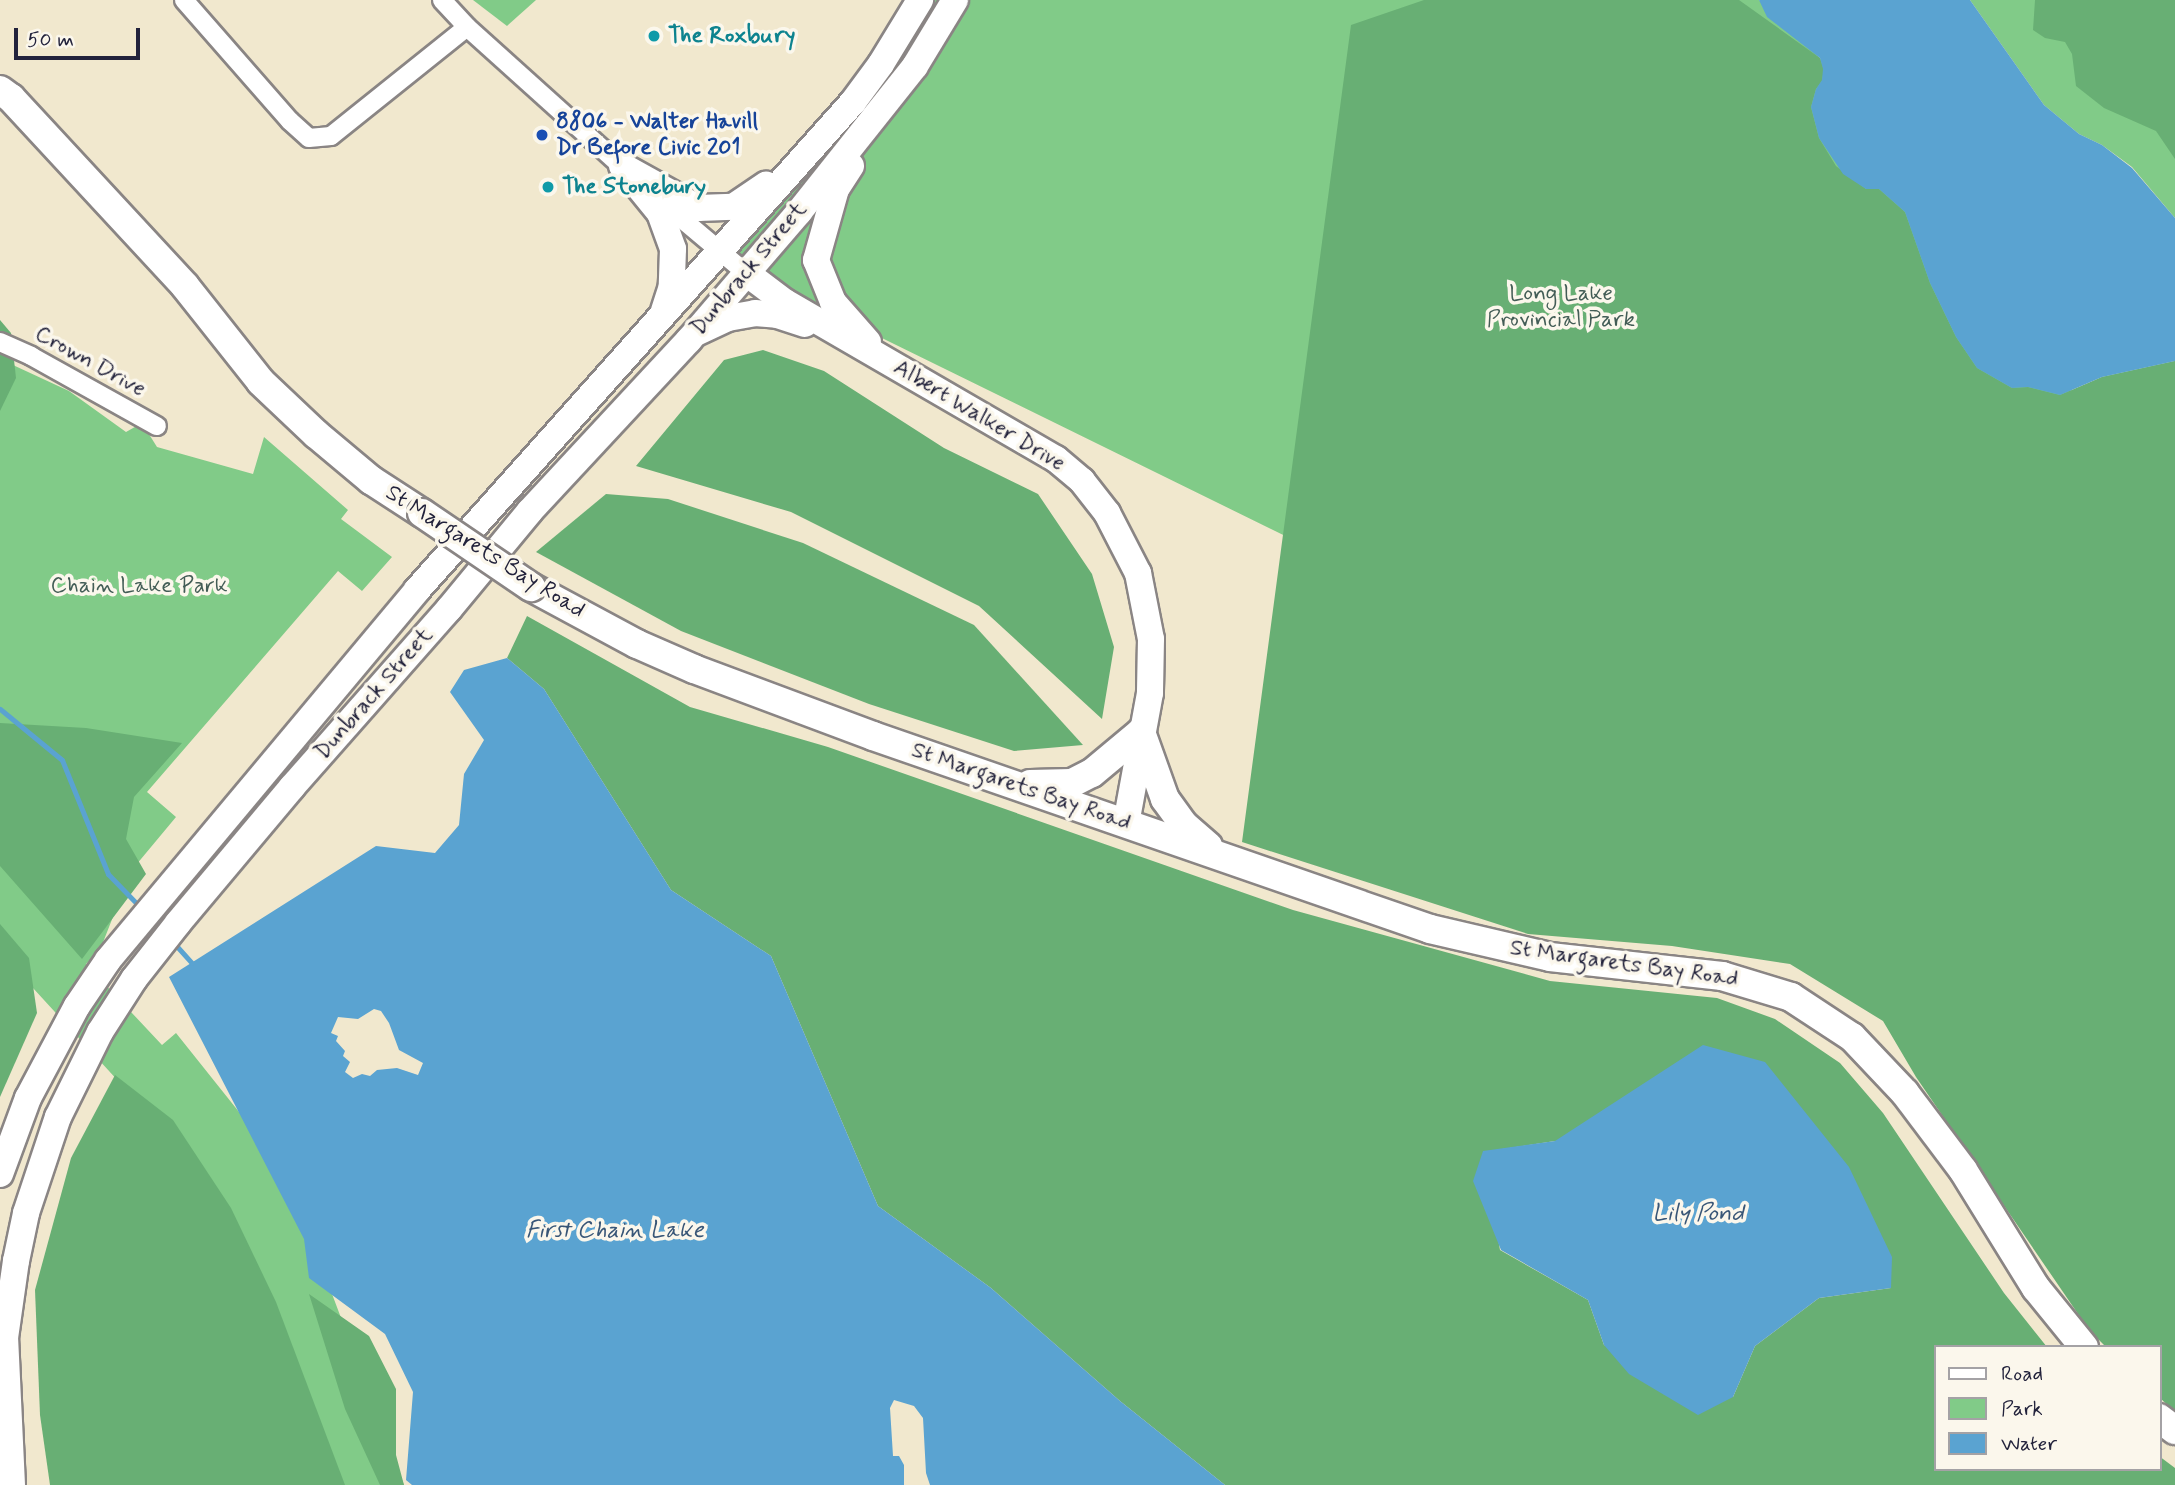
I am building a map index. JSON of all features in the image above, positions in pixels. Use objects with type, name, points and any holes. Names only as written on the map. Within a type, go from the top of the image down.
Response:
[{"type":"main road","name":"Dunbrack Street","points":[[0,1174],[28,1098],[77,1006],[108,960],[417,590],[656,326],[853,102],[888,53],[920,0]]},
{"type":"main road","name":"Dunbrack Street","points":[[12,1485],[5,1338],[16,1261],[26,1213],[58,1116],[100,1032],[134,979],[227,864],[449,609],[530,511],[689,340],[871,123],[915,66],[955,0]]},
{"type":"main road","name":"St Margarets Bay Road","points":[[0,90],[11,98],[185,286],[261,382],[316,434],[371,480],[531,587],[637,644],[694,669],[1017,786],[1430,929],[1550,957],[1736,979],[1778,992],[1817,1011],[1863,1046],[1905,1093],[1963,1170],[2036,1287],[2082,1345]]},
{"type":"main road","points":[[871,123],[848,172],[835,189],[816,260],[833,302],[883,360]]},
{"type":"main road","points":[[622,166],[698,208],[718,209],[733,206],[753,195],[801,158]]},
{"type":"main road","points":[[622,166],[660,213],[673,249],[670,297],[656,326]]},
{"type":"main road","name":"Albert Walker Drive","points":[[745,272],[785,302],[1056,459],[1082,481],[1107,513],[1138,573],[1150,625],[1151,679],[1126,824]]},
{"type":"main road","points":[[689,340],[727,318],[755,313],[777,315],[799,321],[883,360]]},
{"type":"main road","points":[[1017,786],[1049,781],[1072,783],[1092,773],[1141,732],[1165,799],[1196,837],[1225,856]]},
{"type":"street","points":[[184,0],[290,121],[309,138],[331,136],[467,27]]},
{"type":"street","points":[[442,0],[467,27],[719,253],[745,272]]},
{"type":"street","name":"Crown Drive","points":[[0,342],[31,356],[157,426]]},
{"type":"green space","points":[[473,0],[536,0],[507,26]]},
{"type":"green space","name":"Long Lake Provincial Park","points":[[925,0],[1759,0],[1820,58],[2072,392],[2102,377],[2175,361],[2175,823],[1324,555],[725,261]]},
{"type":"green space","points":[[1424,0],[1739,0],[1820,58],[1824,70],[1822,81],[1816,89],[1811,107],[1819,138],[1836,166],[1866,189],[1879,189],[1905,212],[1930,283],[1956,337],[1977,368],[2012,388],[2028,387],[2060,395],[2102,377],[2175,361],[2175,1412],[2161,1399],[2161,1345],[2104,1345],[2089,1330],[1916,1077],[1883,1021],[1790,964],[1672,946],[1528,934],[1242,842],[1351,25]]},
{"type":"green space","points":[[1970,0],[2175,0],[2175,218],[2132,167],[2102,145],[2079,134],[2044,105]]},
{"type":"green space","points":[[2035,0],[2175,0],[2175,159],[2156,131],[2104,108],[2076,86],[2072,54],[2065,42],[2045,38],[2033,30]]},
{"type":"green space","points":[[0,320],[11,333],[16,378],[0,411]]},
{"type":"green space","points":[[763,350],[824,371],[944,448],[1038,494],[1092,574],[1114,647],[1102,719],[979,606],[791,512],[636,466],[724,360]]},
{"type":"green space","name":"Chain Lake Park","points":[[0,359],[69,391],[126,432],[142,423],[157,447],[253,474],[264,437],[348,510],[341,519],[392,557],[362,591],[338,571],[147,792],[176,817],[131,871],[100,950],[86,964],[162,1045],[176,1033],[251,1127],[326,1278],[404,1485],[324,1485],[142,1107],[0,952]]},
{"type":"green space","points":[[606,494],[668,499],[803,543],[974,625],[1083,745],[1014,751],[869,704],[681,631],[536,552]]},
{"type":"green space","points":[[527,616],[690,707],[828,747],[1293,910],[1550,981],[1717,998],[1775,1019],[1840,1063],[1883,1113],[2004,1293],[2045,1345],[1934,1345],[1934,1471],[2161,1471],[2161,1458],[2175,1468],[2175,1485],[1225,1485],[1120,1401],[991,1288],[878,1206],[771,956],[671,890],[544,689],[507,658]],"holes":[[[1555,1141],[1891,1288],[1819,1298],[1755,1346],[1733,1397],[1604,1345],[1588,1300],[1500,1250],[1483,1152]]]},
{"type":"green space","points":[[0,723],[86,728],[182,743],[134,797],[126,839],[146,874],[82,959],[0,866]]},
{"type":"green space","points":[[0,924],[29,958],[37,1013],[0,1097]]},
{"type":"green space","points":[[115,1075],[173,1120],[231,1208],[276,1302],[345,1485],[50,1485],[40,1415],[35,1290],[71,1158]]},
{"type":"green space","points":[[309,1294],[369,1336],[396,1389],[396,1455],[404,1485],[380,1485],[345,1409]]},
{"type":"water","points":[[1759,0],[1970,0],[2044,105],[2079,134],[2102,145],[2132,168],[2175,218],[2175,361],[2102,377],[2060,395],[2028,387],[2012,388],[1977,368],[1956,337],[1930,283],[1905,212],[1879,189],[1866,189],[1843,174],[1819,138],[1811,107],[1816,89],[1822,80],[1820,58],[1767,17]]},
{"type":"water","name":"First Chain Lake","points":[[507,658],[544,689],[671,890],[771,956],[878,1206],[991,1288],[1120,1401],[1225,1485],[930,1485],[926,1473],[923,1418],[914,1406],[894,1400],[890,1408],[893,1456],[899,1456],[904,1465],[904,1485],[412,1485],[406,1480],[413,1392],[385,1334],[309,1278],[304,1239],[169,977],[376,846],[435,853],[459,825],[464,774],[484,740],[450,692],[464,670]],"holes":[[[374,1009],[381,1011],[389,1023],[399,1050],[423,1063],[418,1075],[397,1068],[377,1070],[370,1076],[362,1074],[353,1078],[345,1072],[350,1062],[343,1056],[345,1051],[336,1041],[338,1036],[331,1033],[338,1017],[358,1019]]]},
{"type":"water","name":"Lily Pond","points":[[1703,1045],[1765,1062],[1849,1167],[1892,1257],[1891,1288],[1819,1298],[1755,1346],[1733,1397],[1698,1415],[1629,1374],[1604,1345],[1588,1300],[1501,1250],[1473,1181],[1483,1151],[1555,1141]]},
{"type":"waterway","points":[[0,709],[62,760],[108,874],[142,909]]},
{"type":"waterway","points":[[173,942],[192,963]]},
{"type":"place","name":"The Roxbury","points":[[654,36]]},
{"type":"place","name":"8806 - Walter Havill Dr Before Civic 201","points":[[542,135]]},
{"type":"place","name":"The Stonebury","points":[[548,187]]}]
